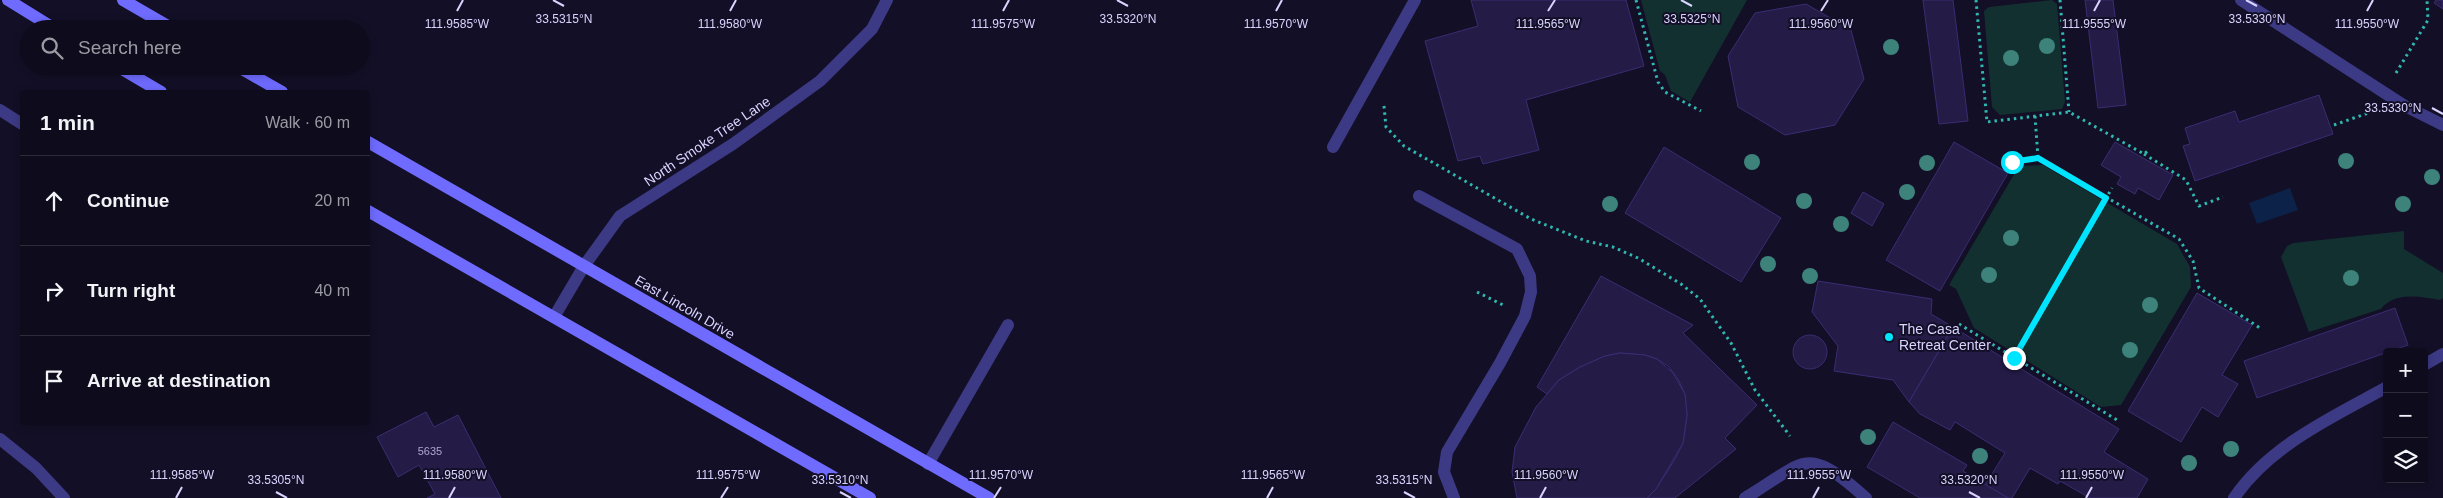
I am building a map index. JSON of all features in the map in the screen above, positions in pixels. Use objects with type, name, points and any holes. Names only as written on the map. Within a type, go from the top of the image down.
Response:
[{"type":"main road","points":[[8,0],[40,20]]},
{"type":"main road","points":[[123,0],[157,20]]},
{"type":"main road","points":[[132,75],[157,90]]},
{"type":"main road","points":[[253,75],[279,90]]},
{"type":"main road","name":"East Lincoln Drive","points":[[370,143],[988,498]]},
{"type":"main road","points":[[370,212],[870,498]]},
{"type":"street","name":"North Smoke Tree Lane","points":[[554,317],[584,266],[620,216],[733,144],[820,81],[872,30],[887,0]]},
{"type":"street","points":[[1333,147],[1415,0]]},
{"type":"street","points":[[2241,0],[2405,106],[2443,125]]},
{"type":"street","points":[[0,110],[20,123]]},
{"type":"street","points":[[1419,196],[1516,250],[1530,276],[1531,292],[1525,316],[1500,363],[1447,452],[1444,472],[1448,488],[1454,498]]},
{"type":"street","points":[[928,464],[1008,326]]},
{"type":"street","points":[[2428,363],[2443,354]]},
{"type":"street","points":[[2234,498],[2265,463],[2298,437],[2383,389]]},
{"type":"street","points":[[0,439],[36,468],[64,498]]},
{"type":"street","points":[[1745,498],[1796,464],[1808,462],[1827,467],[1844,478],[1866,498]]},
{"type":"path","points":[[1636,0],[1658,82],[1665,92],[1702,111]]},
{"type":"path","points":[[1976,0],[1988,122],[2069,112],[2186,180],[2199,206],[2223,198]]},
{"type":"path","points":[[2060,0],[2069,112]]},
{"type":"path","points":[[1385,98],[1384,116],[1386,127],[1394,138],[1404,146],[1531,219],[1586,242],[1613,247],[1638,258],[1681,284],[1700,299],[1731,343],[1755,390],[1790,436]]},
{"type":"path","points":[[2035,116],[2038,158]]},
{"type":"path","points":[[2144,154],[2149,150]]},
{"type":"path","points":[[2012,162],[2038,158],[2179,239],[2192,261],[2199,288],[2260,328]]},
{"type":"path","points":[[2011,363],[2112,188]]},
{"type":"path","points":[[1959,324],[2117,420]]},
{"type":"green space","points":[[1641,0],[1747,0],[1690,102],[1671,91],[1665,75],[1660,71]]},
{"type":"green space","points":[[2052,0],[2057,4],[2065,102],[2062,109],[2000,115],[1992,107],[1984,11],[1989,7]]},
{"type":"green space","points":[[2043,165],[2177,244],[2190,267],[2191,287],[2121,405],[2101,407],[1974,328],[1956,289],[1949,285],[2019,166]]},
{"type":"green space","points":[[2404,231],[2404,249],[2443,273],[2443,298],[2440,300],[2401,297],[2387,303],[2381,309],[2309,332],[2281,257],[2287,246],[2293,243]]},
{"type":"water","points":[[2290,188],[2298,210],[2257,224],[2249,203]]},
{"type":"building","points":[[1471,0],[1626,0],[1644,66],[1526,100],[1539,150],[1483,164],[1480,156],[1458,161],[1425,41],[1478,26]]},
{"type":"building","points":[[1923,0],[1953,0],[1968,121],[1939,124]]},
{"type":"building","points":[[2085,0],[2113,0],[2126,105],[2098,108]]},
{"type":"building","points":[[2436,0],[2443,0],[2443,9],[2434,3]]},
{"type":"building","points":[[1806,4],[1851,30],[1864,79],[1835,125],[1785,135],[1738,107],[1728,56],[1755,13]]},
{"type":"building","points":[[2319,95],[2333,134],[2195,181],[2183,146],[2190,144],[2185,128],[2235,111],[2239,122]]},
{"type":"building","points":[[1954,142],[2008,173],[1940,291],[1886,260]]},
{"type":"building","points":[[2115,142],[2173,175],[2159,200],[2138,188],[2135,194],[2117,184],[2121,177],[2101,165]]},
{"type":"building","points":[[1664,147],[1781,218],[1741,282],[1625,213]]},
{"type":"building","points":[[1863,192],[1884,204],[1872,226],[1851,213]]},
{"type":"building","points":[[1601,276],[1693,325],[1683,333],[1757,405],[1725,438],[1736,449],[1675,498],[1647,498],[1656,489],[1683,443],[1687,415],[1685,394],[1678,379],[1668,366],[1657,359],[1645,355],[1620,353],[1605,356],[1580,367],[1559,380],[1547,394],[1537,387]]},
{"type":"building","name":"The Casa Retreat Center","points":[[1818,281],[1932,299],[1931,314],[1953,327],[1909,402],[1893,380],[1834,371],[1838,346],[1812,312]]},
{"type":"building","points":[[2197,293],[2252,325],[2222,375],[2238,384],[2218,417],[2202,407],[2181,442],[2128,411]]},
{"type":"building","points":[[2395,308],[2408,345],[2399,348],[2383,348],[2383,354],[2257,398],[2244,361]]},
{"type":"building","points":[[1953,327],[2119,429],[2104,452],[2148,479],[2137,498],[2090,498],[2060,481],[2058,484],[2030,468],[2012,498],[2008,498],[1985,485],[2005,453],[1955,422],[1950,430],[1920,414],[1909,402]]},
{"type":"building","points":[[1810,335],[1822,340],[1827,352],[1822,364],[1810,369],[1798,364],[1793,352],[1798,340]]},
{"type":"building","points":[[1620,353],[1645,355],[1657,359],[1673,373],[1685,394],[1687,415],[1683,443],[1656,489],[1647,498],[1517,498],[1512,472],[1515,447],[1536,407],[1559,380],[1580,367],[1605,356]]},
{"type":"building","points":[[426,412],[434,427],[458,415],[501,498],[427,498],[435,494],[419,465],[398,477],[377,437]]},
{"type":"building","points":[[1893,422],[1967,465],[1963,471],[2008,498],[1920,498],[1867,467]]},
{"type":"place","name":"The Casa Retreat Center","points":[[1889,337]]},
{"type":"route","points":[[2012,162],[2038,158],[2106,198],[2014,358]]}]
